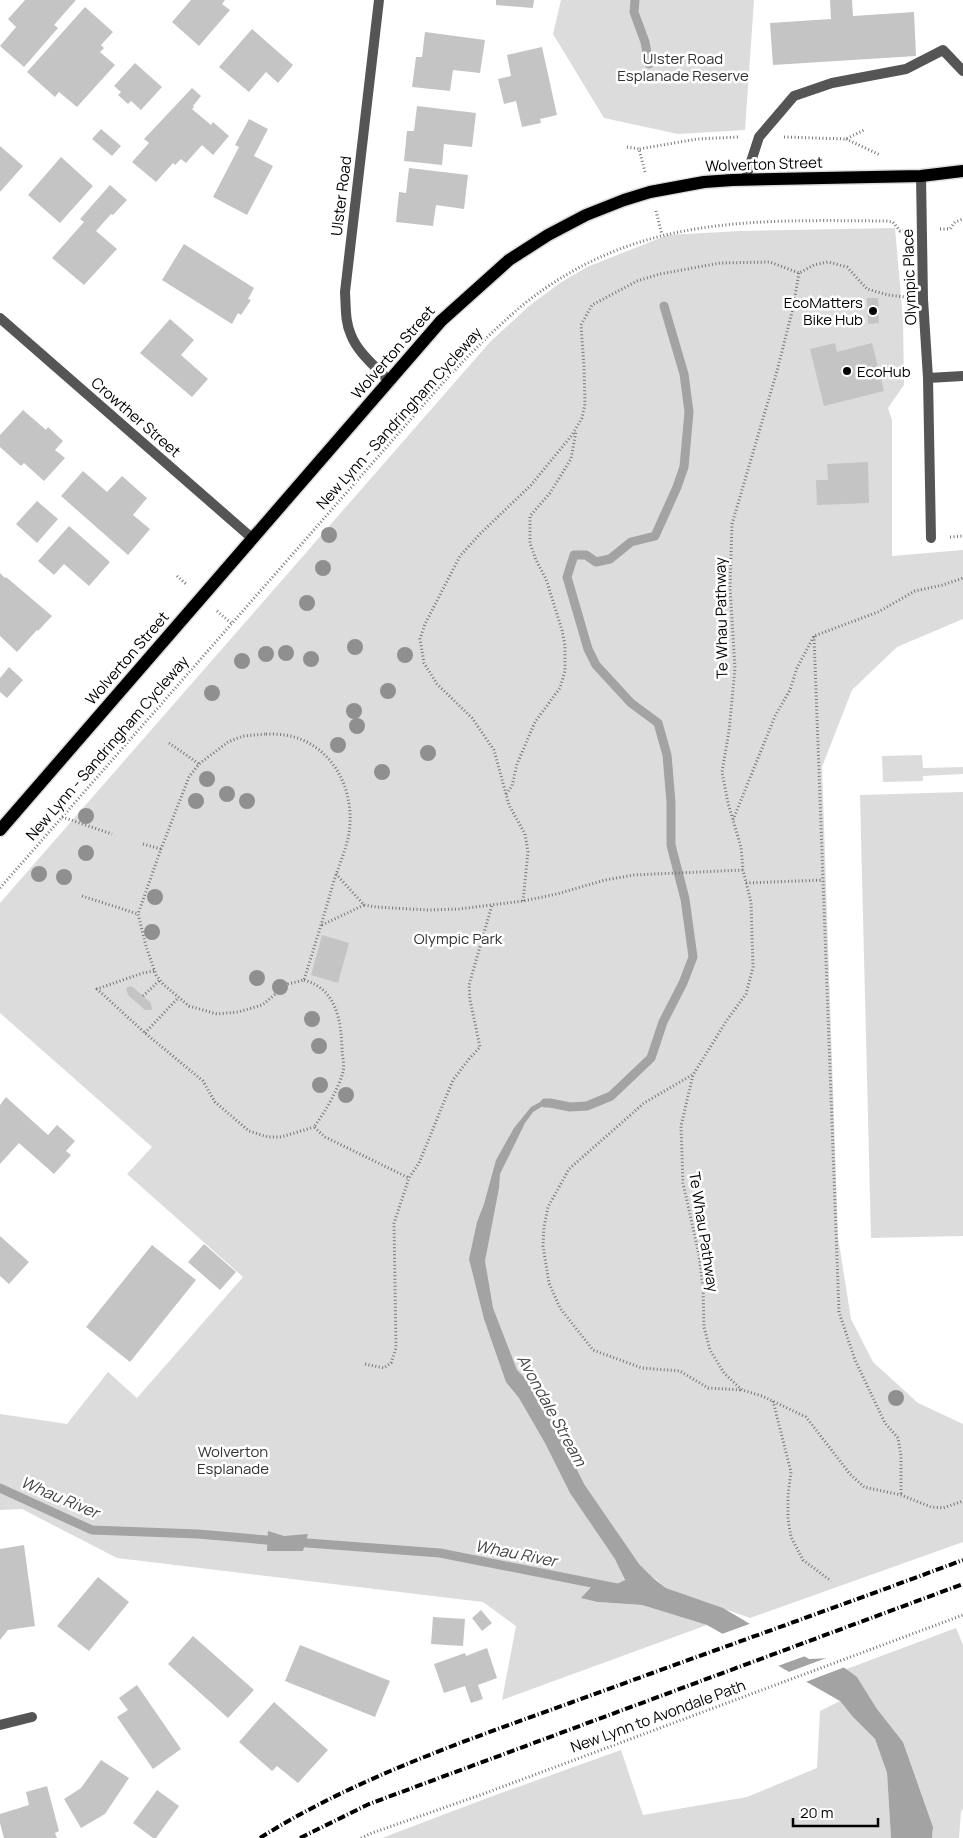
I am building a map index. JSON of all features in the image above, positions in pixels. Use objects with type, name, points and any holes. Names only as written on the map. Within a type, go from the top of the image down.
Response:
[{"type":"main road","name":"Wolverton Street","points":[[0,830],[441,321],[509,260],[548,235],[586,215],[650,192],[704,182],[921,176],[963,171]]},
{"type":"street","name":"Ulster Road","points":[[379,0],[352,229],[346,316],[351,336],[363,353],[389,381]]},
{"type":"street","points":[[745,180],[760,137],[794,96],[832,83],[906,69],[943,50],[963,71]]},
{"type":"street","name":"Olympic Place","points":[[921,176],[923,299],[928,378],[932,538]]},
{"type":"street","name":"Crowther Street","points":[[0,318],[253,538]]},
{"type":"street","points":[[928,378],[963,376]]},
{"type":"street","points":[[0,1725],[32,1716]]},
{"type":"path","points":[[846,139],[858,144]]},
{"type":"path","points":[[627,148],[639,149]]},
{"type":"path","points":[[944,229],[950,229],[955,222],[963,219]]},
{"type":"path","name":"New Lynn - Sandringham Cycleway","points":[[0,888],[440,386],[499,326],[525,303],[565,276],[620,250],[662,235],[726,223],[795,220],[886,221],[892,222],[900,230],[904,230]]},
{"type":"path","points":[[660,228],[662,235]]},
{"type":"path","points":[[523,901],[528,852],[525,834],[509,805],[494,750],[472,718],[437,684],[424,663],[420,639],[425,624],[460,556],[531,485],[572,435],[582,418],[585,404],[581,325],[592,305],[637,281],[660,274],[720,263],[770,262],[799,273],[828,262],[848,267],[867,289],[888,295],[911,297]]},
{"type":"path","name":"Te Whau Pathway","points":[[799,273],[793,308],[777,370],[732,524],[730,587],[735,668],[729,731],[722,772],[741,847],[743,870],[752,915],[753,967],[746,994],[693,1074],[681,1126],[683,1183],[703,1288],[704,1327],[710,1350],[724,1373],[742,1390],[762,1396],[806,1417],[850,1474],[864,1487],[901,1495],[931,1507],[943,1508],[963,1501]]},
{"type":"path","points":[[506,794],[512,786],[517,764],[535,722],[560,688],[565,671],[565,646],[562,630],[546,579],[530,543],[530,516],[550,493],[571,459],[577,426]]},
{"type":"path","points":[[733,821],[774,716],[790,690],[797,668],[814,636],[878,612],[915,591],[943,585],[963,578]]},
{"type":"path","points":[[226,619],[231,623]]},
{"type":"path","points":[[814,636],[839,1312],[855,1360],[885,1423],[898,1438],[901,1456],[901,1495]]},
{"type":"path","points":[[154,971],[97,989],[145,1033],[203,1081],[215,1102],[249,1131],[268,1137],[281,1137],[314,1127],[325,1111],[343,1071],[339,1018],[333,1002],[317,984],[304,980],[288,984],[262,1005],[238,1012],[217,1014],[189,1006],[178,998],[154,971],[138,914],[189,777],[199,764],[228,742],[243,736],[285,735],[305,741],[335,764],[349,800],[350,820],[348,837],[304,980]]},
{"type":"path","points":[[169,743],[199,764]]},
{"type":"path","points":[[62,817],[112,834]]},
{"type":"path","points":[[143,844],[161,849]]},
{"type":"path","points":[[322,925],[364,905],[428,910],[459,909],[523,901],[557,894],[604,880],[634,875],[743,870]]},
{"type":"path","points":[[336,873],[364,905]]},
{"type":"path","points":[[746,883],[823,880]]},
{"type":"path","points":[[82,896],[138,914]]},
{"type":"path","points":[[365,1364],[384,1368],[391,1363],[396,1348],[394,1223],[410,1178],[419,1163],[453,1080],[480,1047],[470,1000],[469,985],[492,905]]},
{"type":"path","points":[[143,996],[160,980]]},
{"type":"path","points":[[145,1033],[178,998]]},
{"type":"path","points":[[693,1074],[644,1103],[569,1169],[548,1208],[543,1246],[549,1283],[560,1308],[593,1350],[642,1368],[680,1371],[708,1388],[742,1390]]},
{"type":"path","points":[[314,1127],[325,1137],[410,1178]]},
{"type":"path","points":[[772,1401],[791,1472],[788,1495],[788,1519],[792,1537],[803,1560],[831,1580]]},
{"type":"path","name":"New Lynn to Avondale Path","points":[[362,1838],[963,1615]]},
{"type":"green space","name":"Ulster Road Esplanade Reserve","points":[[561,0],[754,0],[745,130],[678,134],[604,118],[553,34]]},
{"type":"green space","name":"Olympic Park","points":[[895,228],[903,319],[904,385],[888,408],[892,420],[892,556],[963,550],[963,619],[897,647],[852,690],[822,767],[838,1237],[851,1319],[873,1362],[918,1403],[963,1424],[963,1542],[750,1618],[666,1588],[656,1579],[621,1572],[625,1581],[611,1587],[594,1584],[598,1602],[642,1605],[707,1625],[502,1700],[516,1626],[483,1602],[117,1558],[22,1509],[0,1510],[0,1414],[67,1424],[108,1372],[137,1398],[243,1277],[127,1174],[152,1147],[0,1013],[0,903],[490,342],[529,306],[560,283],[587,267],[668,235],[740,231]]},
{"type":"green space","points":[[922,755],[923,768],[963,767],[963,774],[923,776],[923,781],[883,782],[882,756]]},
{"type":"green space","points":[[963,792],[963,1236],[871,1238],[860,795]]},
{"type":"green space","points":[[956,1628],[963,1645],[963,1808],[959,1838],[932,1838],[933,1827],[903,1742],[877,1709],[857,1677],[844,1670]]},
{"type":"green space","points":[[840,1701],[875,1739],[887,1773],[891,1838],[382,1838],[621,1750],[643,1815],[747,1797],[817,1768],[820,1711]]},
{"type":"shaded area","points":[[542,1101],[554,1101],[557,1105],[543,1106],[533,1112],[525,1123],[500,1174],[485,1261],[493,1308],[517,1370],[528,1381],[548,1411],[584,1484],[639,1564],[653,1578],[666,1588],[723,1608],[809,1659],[831,1658],[857,1677],[877,1709],[903,1742],[933,1827],[932,1838],[891,1838],[887,1773],[875,1739],[840,1701],[707,1625],[642,1605],[598,1602],[581,1598],[594,1584],[611,1587],[625,1580],[615,1559],[570,1493],[545,1443],[519,1398],[506,1382],[484,1319],[469,1259],[477,1222],[496,1160],[514,1128],[531,1107]]},
{"type":"shaded area","points":[[268,1531],[284,1536],[308,1534],[303,1551],[267,1551]]},
{"type":"pier","points":[[752,1623],[808,1655],[775,1667],[719,1635]]},
{"type":"pier","points":[[832,1656],[845,1667],[803,1683],[786,1673]]},
{"type":"building","points":[[25,0],[76,0],[54,25],[58,28],[24,67],[0,46],[16,27],[8,19]]},
{"type":"building","points":[[191,0],[225,0],[222,4],[230,10],[199,46],[172,22]]},
{"type":"building","points":[[496,0],[534,0],[533,8],[496,5]]},
{"type":"building","points":[[830,0],[852,0],[853,16],[914,12],[916,56],[773,65],[770,23],[831,19]]},
{"type":"building","points":[[85,7],[113,32],[101,45],[104,48],[100,52],[115,65],[77,107],[59,92],[55,97],[27,72]]},
{"type":"building","points":[[252,29],[293,65],[278,83],[266,72],[249,92],[219,67]]},
{"type":"building","points":[[425,32],[485,40],[480,73],[453,70],[450,91],[412,87],[416,57],[422,57]]},
{"type":"building","points":[[542,47],[557,115],[540,119],[541,123],[522,127],[516,101],[504,104],[498,79],[511,76],[507,55]]},
{"type":"building","points":[[135,63],[162,87],[141,110],[131,101],[128,104],[118,95],[121,92],[114,86]]},
{"type":"building","points":[[192,88],[201,96],[192,109],[211,125],[213,122],[229,136],[213,155],[202,145],[186,163],[181,159],[175,165],[173,163],[156,182],[132,162],[149,143],[144,139]]},
{"type":"building","points":[[417,106],[476,113],[472,147],[444,144],[442,165],[404,161],[407,131],[414,131]]},
{"type":"building","points":[[249,119],[268,129],[254,156],[273,166],[247,215],[213,197],[239,147],[235,145]]},
{"type":"building","points":[[101,129],[121,146],[112,156],[92,139]]},
{"type":"building","points":[[0,146],[23,166],[0,192]]},
{"type":"building","points":[[61,157],[93,186],[60,223],[28,195]]},
{"type":"building","points":[[409,168],[468,175],[464,209],[436,205],[433,226],[396,222],[399,192],[406,193]]},
{"type":"building","points":[[110,185],[127,200],[96,231],[117,249],[84,285],[52,258],[84,222],[80,219]]},
{"type":"building","points":[[184,244],[254,288],[248,299],[251,300],[241,315],[238,313],[232,324],[162,280]]},
{"type":"building","name":"EcoMatters Bike Hub","points":[[867,298],[878,298],[879,323],[868,324]]},
{"type":"building","points":[[170,319],[194,340],[181,355],[208,379],[192,397],[140,353]]},
{"type":"building","name":"EcoHub","points":[[835,343],[837,352],[872,343],[884,391],[824,406],[810,349]]},
{"type":"building","points":[[23,410],[46,430],[48,427],[63,441],[55,450],[65,458],[44,481],[24,463],[21,466],[0,447],[0,435]]},
{"type":"building","points":[[868,462],[869,503],[817,505],[816,480],[828,480],[827,464]]},
{"type":"building","points":[[83,471],[107,492],[122,476],[147,498],[133,515],[150,529],[128,555],[61,496]]},
{"type":"building","points":[[37,501],[58,519],[37,543],[16,524]]},
{"type":"building","points":[[69,526],[110,562],[89,586],[64,564],[54,575],[38,561]]},
{"type":"building","points":[[0,573],[52,616],[17,652],[0,636]]},
{"type":"building","points":[[9,667],[23,680],[7,698],[0,692],[0,678]]},
{"type":"building","points":[[322,935],[349,943],[338,983],[311,975]]},
{"type":"building","points":[[130,986],[151,1003],[152,1010],[145,1010],[128,995],[126,988]]},
{"type":"building","points":[[6,1097],[48,1135],[57,1125],[75,1141],[66,1151],[71,1155],[54,1174],[19,1143],[0,1164],[0,1105]]},
{"type":"building","points":[[0,1236],[29,1262],[9,1284],[0,1276]]},
{"type":"building","points":[[204,1244],[236,1272],[220,1290],[188,1262]]},
{"type":"building","points":[[152,1245],[196,1280],[130,1362],[86,1327]]},
{"type":"building","points":[[24,1545],[35,1626],[8,1630],[0,1640],[0,1549]]},
{"type":"building","points":[[98,1577],[129,1602],[89,1651],[57,1626]]},
{"type":"building","points":[[481,1610],[492,1623],[482,1631],[472,1618]]},
{"type":"building","points":[[433,1617],[465,1619],[463,1646],[431,1644]]},
{"type":"building","points":[[193,1636],[254,1690],[228,1718],[168,1664]]},
{"type":"building","points":[[300,1645],[390,1681],[375,1717],[285,1681]]},
{"type":"building","points":[[487,1648],[497,1678],[478,1685],[483,1699],[471,1703],[465,1686],[444,1693],[434,1664],[465,1653],[466,1656]]},
{"type":"building","points":[[137,1685],[181,1749],[153,1769],[117,1717],[128,1710],[119,1698]]},
{"type":"building","points":[[274,1702],[328,1750],[298,1783],[277,1766],[272,1771],[239,1742]]},
{"type":"building","points":[[101,1760],[129,1778],[105,1814],[81,1828],[64,1799],[81,1788]]},
{"type":"building","points":[[47,1786],[59,1831],[55,1833],[57,1838],[4,1838],[0,1814],[29,1805],[26,1792]]},
{"type":"building","points":[[157,1790],[179,1806],[156,1838],[153,1838],[133,1823]]},
{"type":"waterway","name":"Avondale Stream","points":[[635,0],[634,12],[645,42],[649,64]]},
{"type":"waterway","name":"Avondale Stream","points":[[545,1103],[570,1107],[587,1106],[611,1096],[651,1058],[663,1022],[683,983],[693,957],[685,899],[671,845],[671,802],[667,755],[658,723],[631,703],[596,665],[588,649],[567,577],[574,555],[586,555],[596,562],[610,559],[631,542],[655,536],[677,487],[684,467],[689,412],[684,374],[664,306]]},
{"type":"waterway","name":"Whau River","points":[[0,1488],[92,1530],[198,1534],[278,1541]]},
{"type":"waterway","name":"Whau River","points":[[294,1542],[440,1553],[622,1589]]},
{"type":"railway","points":[[260,1838],[333,1797],[451,1746],[963,1560]]},
{"type":"railway","points":[[300,1838],[369,1804],[963,1584]]},
{"type":"place","name":"EcoMatters Bike Hub","points":[[873,311]]},
{"type":"place","name":"EcoHub","points":[[847,371]]},
{"type":"park label","name":"Wolverton Esplanade","points":[[233,1460]]}]
